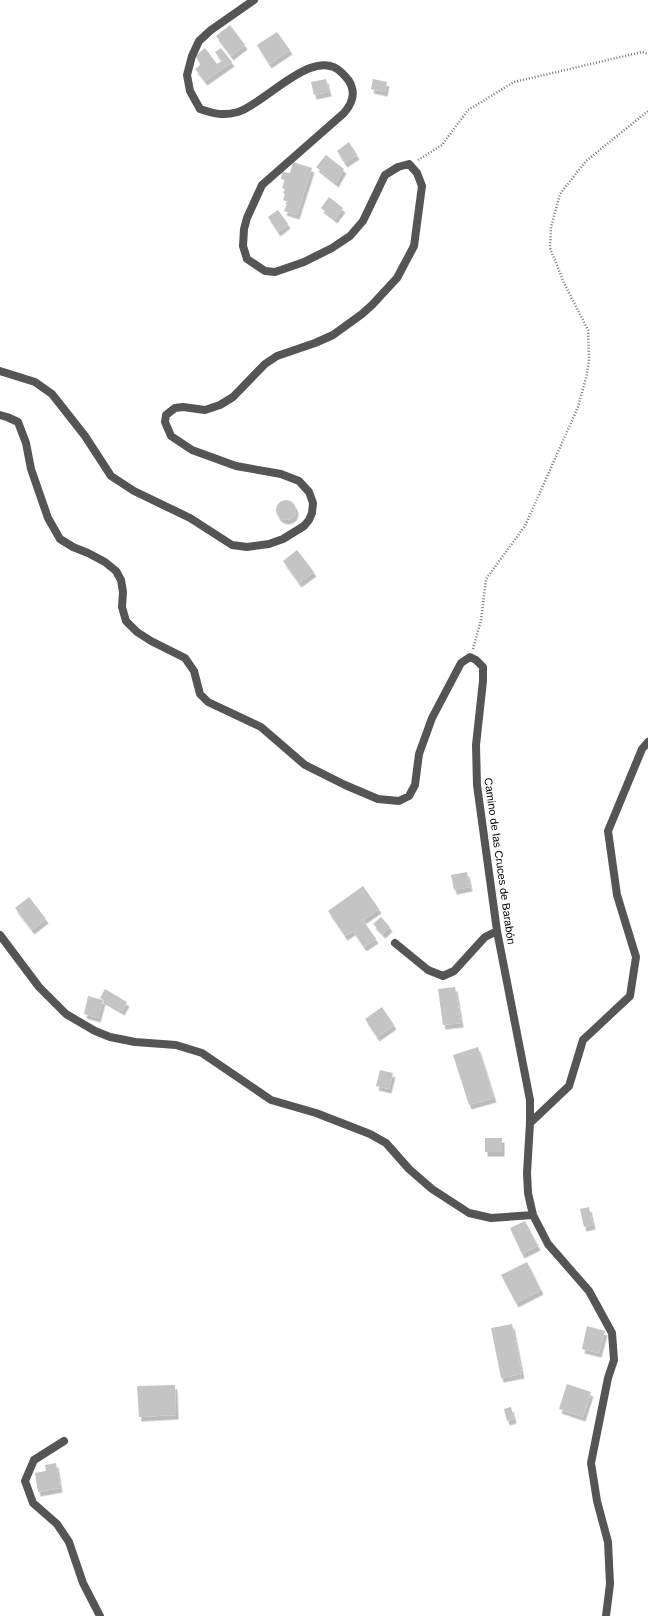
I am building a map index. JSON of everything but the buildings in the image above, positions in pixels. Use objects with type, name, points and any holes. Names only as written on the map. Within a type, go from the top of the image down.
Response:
[{"type":"street","points":[[0,371],[35,382],[52,394],[85,436],[111,476],[134,491],[190,518],[232,545],[247,547],[269,544],[283,539],[304,526],[309,520],[312,513],[313,503],[309,492],[299,482],[281,474],[236,466],[192,450],[171,436],[166,422],[166,415],[174,408],[183,407],[205,410],[220,405],[233,397],[265,364],[278,356],[333,335],[362,314],[397,278],[414,246],[422,186],[416,172],[409,164],[398,167],[385,175],[362,221],[350,236],[332,248],[304,262],[275,272],[265,271],[247,259],[243,246],[244,229],[247,218],[262,185],[344,113],[351,105],[353,89],[350,82],[338,68],[327,65],[314,67],[296,75],[240,111],[223,115],[200,109],[190,91],[187,75],[196,46],[199,41],[211,30],[254,0]]},
{"type":"street","points":[[0,415],[18,422],[26,443],[31,469],[48,518],[60,539],[105,562],[116,571],[121,580],[123,592],[122,607],[126,621],[151,641],[185,658],[194,671],[200,694],[208,702],[261,726],[305,765],[345,785],[378,799],[399,801],[409,796],[415,784],[419,754],[432,718],[461,663],[470,657]]},
{"type":"street","name":"Camino de las Cruces de Barabón","points":[[470,657],[476,660],[483,667],[483,681],[476,746],[477,785],[497,931],[530,1100],[527,1173],[528,1194],[533,1215],[548,1244],[589,1291],[612,1333],[614,1360],[608,1378],[591,1463],[597,1501],[608,1542],[610,1584],[606,1616]]},
{"type":"street","points":[[530,1123],[569,1086],[583,1040],[630,996],[636,957],[617,895],[608,831],[642,749],[648,742]]},
{"type":"street","points":[[395,943],[428,970],[443,976],[454,971],[485,937],[497,931]]},
{"type":"street","points":[[0,935],[39,987],[66,1014],[96,1031],[135,1042],[176,1045],[202,1053],[271,1100],[316,1113],[370,1134],[386,1144],[409,1169],[432,1189],[469,1213],[491,1218],[533,1215]]},
{"type":"street","points":[[64,1441],[34,1460],[25,1482],[34,1503],[57,1524],[69,1542],[83,1584],[100,1616]]},
{"type":"path","points":[[409,164],[428,155],[442,145],[468,110],[514,82],[642,52],[648,54]]},
{"type":"path","points":[[470,657],[481,620],[486,579],[525,526],[578,408],[586,378],[589,361],[588,330],[564,283],[550,248],[551,227],[560,194],[586,161],[648,110]]}]
